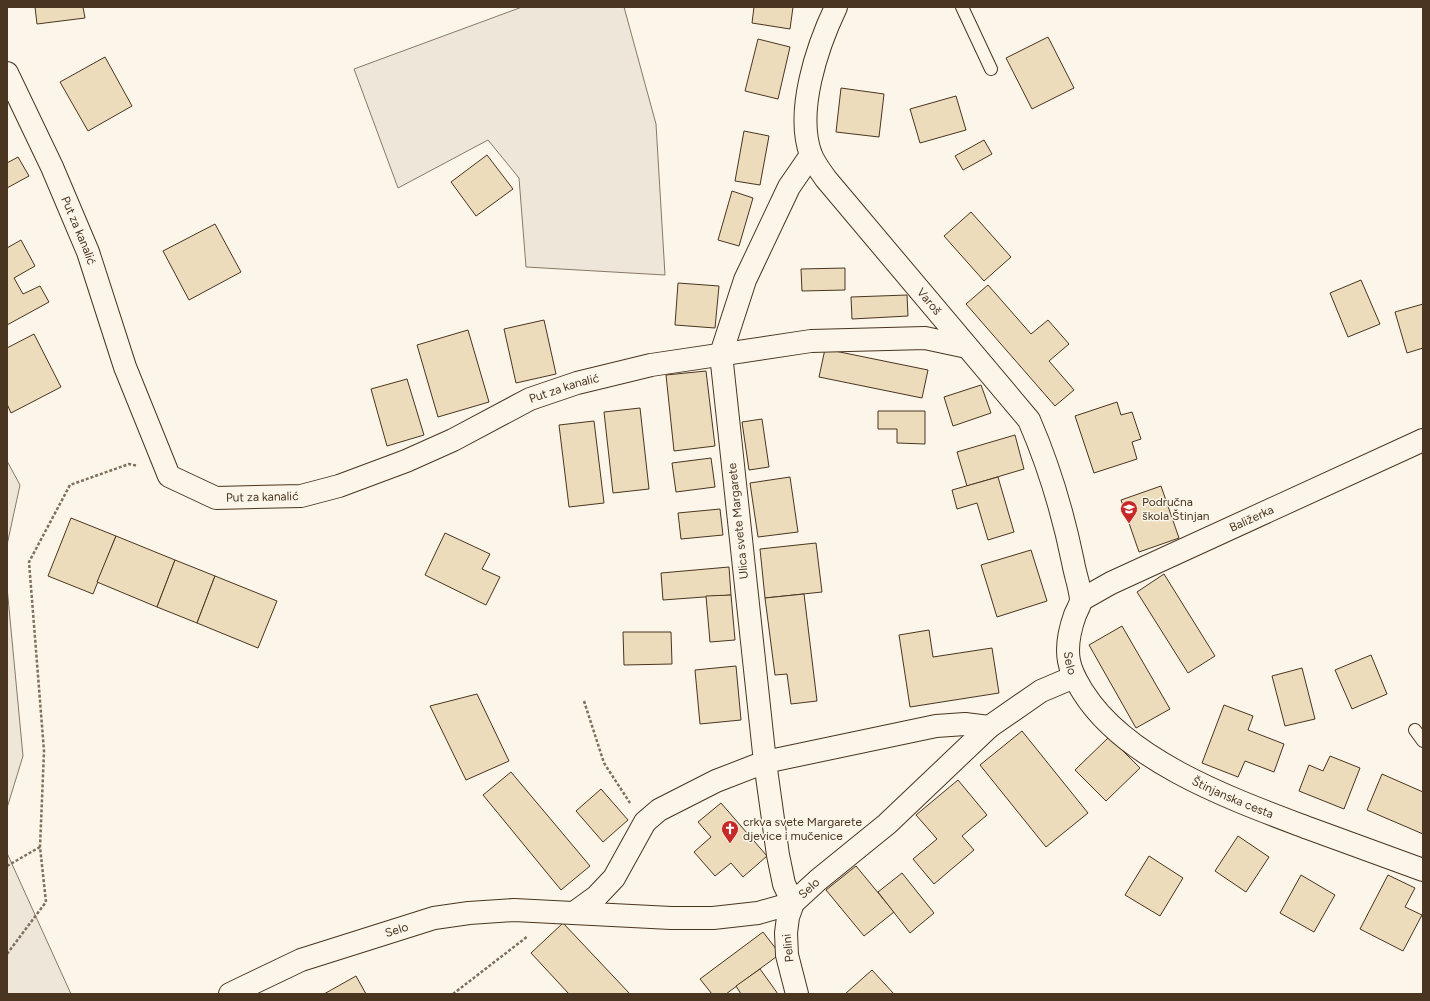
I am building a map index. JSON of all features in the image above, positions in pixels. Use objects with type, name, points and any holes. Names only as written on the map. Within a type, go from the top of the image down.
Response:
[{"type":"street","name":"Varoš","points":[[836,7],[823,35],[810,82],[806,110],[807,132],[811,155],[826,179],[1029,420],[1044,455],[1058,498],[1081,600]]},
{"type":"street","name":"Put za kanalić","points":[[7,73],[52,167],[88,252],[125,367],[170,476],[216,498],[301,496],[339,486],[406,461],[454,440],[537,396],[577,383],[650,365],[811,341],[925,338],[967,347]]},
{"type":"street","name":"Ulica svete Margarete","points":[[793,903],[784,884],[778,855],[765,762],[721,354],[745,280],[789,187],[811,155]]},
{"type":"street","name":"Baližerka","points":[[1081,600],[1106,585],[1423,440]]},
{"type":"street","name":"Selo","points":[[230,994],[301,960],[434,918],[507,910],[712,918],[758,913],[793,903],[818,880],[887,824],[989,726],[1041,691],[1074,677],[1069,662],[1067,646],[1075,615],[1081,600]]},
{"type":"street","name":"Štinjanska cesta","points":[[1074,677],[1087,699],[1104,719],[1129,741],[1193,781],[1248,806],[1423,870]]},
{"type":"street","points":[[574,913],[596,897],[614,878],[645,822],[659,810],[709,785],[765,762],[936,726],[965,724],[989,726]]},
{"type":"street","name":"Pelini","points":[[793,903],[788,917],[786,955],[797,994]]},
{"type":"lane","points":[[962,7],[991,69]]},
{"type":"lane","points":[[1415,730],[1423,741]]},
{"type":"path","points":[[7,954],[46,902],[40,847],[44,751],[29,562],[70,485],[129,464],[170,476]]},
{"type":"path","points":[[584,701],[604,763],[629,802],[645,822]]},
{"type":"path","points":[[7,866],[40,847]]},
{"type":"path","points":[[453,994],[538,929],[546,912]]},
{"type":"shaded area","points":[[522,7],[624,7],[656,124],[665,275],[526,267],[519,178],[488,140],[398,188],[354,69]]},
{"type":"shaded area","points":[[7,461],[20,485],[7,545]]},
{"type":"shaded area","points":[[7,587],[23,756],[7,808]]},
{"type":"shaded area","points":[[7,853],[71,994],[7,994]]},
{"type":"building","points":[[35,7],[83,7],[85,18],[37,24]]},
{"type":"building","points":[[754,7],[793,7],[790,29],[752,23]]},
{"type":"building","points":[[1048,37],[1074,88],[1032,109],[1006,58]]},
{"type":"building","points":[[758,39],[790,47],[778,99],[745,91]]},
{"type":"building","points":[[105,57],[132,106],[88,131],[60,82]]},
{"type":"building","points":[[841,88],[884,94],[879,137],[836,132]]},
{"type":"building","points":[[956,96],[966,130],[920,143],[910,109]]},
{"type":"building","points":[[744,131],[769,136],[760,185],[735,181]]},
{"type":"building","points":[[984,140],[992,154],[963,170],[955,156]]},
{"type":"building","points":[[487,155],[513,189],[476,216],[451,182]]},
{"type":"building","points":[[18,157],[29,176],[7,188],[7,163]]},
{"type":"building","points":[[732,191],[753,198],[739,246],[718,240]]},
{"type":"building","points":[[971,212],[1011,257],[984,281],[944,236]]},
{"type":"building","points":[[215,224],[241,272],[189,300],[163,251]]},
{"type":"building","points":[[21,240],[35,266],[14,278],[23,294],[40,286],[49,302],[7,325],[7,248]]},
{"type":"building","points":[[845,268],[845,290],[802,291],[801,269]]},
{"type":"building","points":[[1361,280],[1380,324],[1348,337],[1330,293]]},
{"type":"building","points":[[678,283],[719,286],[715,328],[675,325]]},
{"type":"building","points":[[988,285],[1031,334],[1048,320],[1069,344],[1049,361],[1074,390],[1055,406],[966,304]]},
{"type":"building","points":[[907,295],[908,316],[852,319],[851,297]]},
{"type":"building","points":[[1423,304],[1423,348],[1407,353],[1395,312]]},
{"type":"building","points":[[544,320],[556,374],[516,383],[504,329]]},
{"type":"building","points":[[468,330],[489,402],[438,417],[417,345]]},
{"type":"building","points":[[34,334],[61,387],[11,413],[7,404],[7,348]]},
{"type":"building","points":[[825,349],[928,370],[922,398],[819,377]]},
{"type":"building","points":[[706,371],[715,446],[674,451],[666,375]]},
{"type":"building","points":[[407,379],[424,435],[387,446],[371,389]]},
{"type":"building","points":[[981,385],[991,413],[953,426],[944,397]]},
{"type":"building","points":[[1117,402],[1121,415],[1132,412],[1141,439],[1132,442],[1137,459],[1094,473],[1075,416]]},
{"type":"building","points":[[640,408],[649,489],[613,493],[604,412]]},
{"type":"building","points":[[878,411],[925,411],[925,444],[897,443],[897,429],[878,429]]},
{"type":"building","points":[[762,419],[769,467],[749,470],[742,422]]},
{"type":"building","points":[[594,421],[604,503],[569,507],[559,425]]},
{"type":"building","points":[[1015,435],[1024,469],[967,486],[957,452]]},
{"type":"building","points":[[711,458],[715,487],[676,492],[672,463]]},
{"type":"building","points":[[790,477],[798,532],[758,537],[750,483]]},
{"type":"building","points":[[998,477],[1014,532],[988,540],[977,503],[957,509],[952,490]]},
{"type":"building","points":[[1161,486],[1179,538],[1139,552],[1121,500]]},
{"type":"building","points":[[720,509],[723,535],[681,539],[678,513]]},
{"type":"building","points":[[71,518],[116,536],[93,594],[48,576]]},
{"type":"building","points":[[445,533],[490,554],[482,569],[500,577],[486,605],[425,575]]},
{"type":"building","points":[[116,536],[175,560],[157,607],[97,582]]},
{"type":"building","points":[[816,543],[822,592],[765,598],[760,549]]},
{"type":"building","points":[[1031,550],[1047,601],[997,617],[981,565]]},
{"type":"building","points":[[175,560],[215,576],[197,623],[157,607]]},
{"type":"building","points":[[729,567],[731,595],[663,600],[661,573]]},
{"type":"building","points":[[1164,574],[1215,656],[1188,673],[1137,592]]},
{"type":"building","points":[[215,576],[277,601],[258,648],[197,623]]},
{"type":"building","points":[[804,594],[817,701],[791,704],[787,674],[775,675],[765,598]]},
{"type":"building","points":[[731,595],[735,640],[710,642],[706,596]]},
{"type":"building","points":[[1122,626],[1170,709],[1136,728],[1089,645]]},
{"type":"building","points":[[929,630],[933,657],[992,648],[999,693],[910,707],[899,635]]},
{"type":"building","points":[[623,632],[671,632],[672,664],[624,665]]},
{"type":"building","points":[[1371,655],[1387,694],[1352,709],[1335,670]]},
{"type":"building","points":[[736,666],[741,720],[700,724],[695,670]]},
{"type":"building","points":[[1302,668],[1315,719],[1285,726],[1272,676]]},
{"type":"building","points":[[477,694],[509,761],[466,780],[430,706]]},
{"type":"building","points":[[1224,705],[1253,716],[1248,730],[1284,744],[1274,772],[1245,761],[1238,777],[1202,763]]},
{"type":"building","points":[[1022,731],[1088,813],[1046,847],[980,765]]},
{"type":"building","points":[[1109,737],[1140,768],[1106,801],[1075,770]]},
{"type":"building","points":[[1330,756],[1360,768],[1344,809],[1299,791],[1309,765],[1323,771]]},
{"type":"building","points":[[511,772],[590,866],[561,890],[483,795]]},
{"type":"building","points":[[1382,774],[1423,792],[1423,834],[1367,810]]},
{"type":"building","points":[[958,780],[987,815],[962,836],[974,850],[934,884],[913,859],[937,839],[916,815]]},
{"type":"building","points":[[601,789],[628,820],[603,842],[576,811]]},
{"type":"building","name":"crkva svete Margarete djevice i mučenice","points":[[721,803],[767,856],[743,877],[731,863],[715,876],[694,852],[711,837],[698,822]]},
{"type":"building","points":[[1238,836],[1269,857],[1246,892],[1215,871]]},
{"type":"building","points":[[1149,856],[1183,878],[1160,916],[1125,895]]},
{"type":"building","points":[[856,866],[894,912],[864,936],[826,890]]},
{"type":"building","points":[[902,873],[934,913],[910,933],[878,892]]},
{"type":"building","points":[[1301,875],[1335,895],[1314,932],[1280,913]]},
{"type":"building","points":[[1388,875],[1415,888],[1405,907],[1422,915],[1403,951],[1360,929]]},
{"type":"building","points":[[563,923],[630,994],[569,994],[531,953]]},
{"type":"building","points":[[763,932],[780,954],[726,994],[712,994],[700,979]]},
{"type":"building","points":[[760,969],[778,994],[741,994],[736,986]]},
{"type":"building","points":[[872,970],[894,994],[845,994]]},
{"type":"building","points":[[356,976],[366,994],[324,994]]},
{"type":"place","name":"Područna škola Štinjan","points":[[1129,524]]},
{"type":"place","name":"crkva svete Margarete djevice i mučenice","points":[[730,844]]}]
